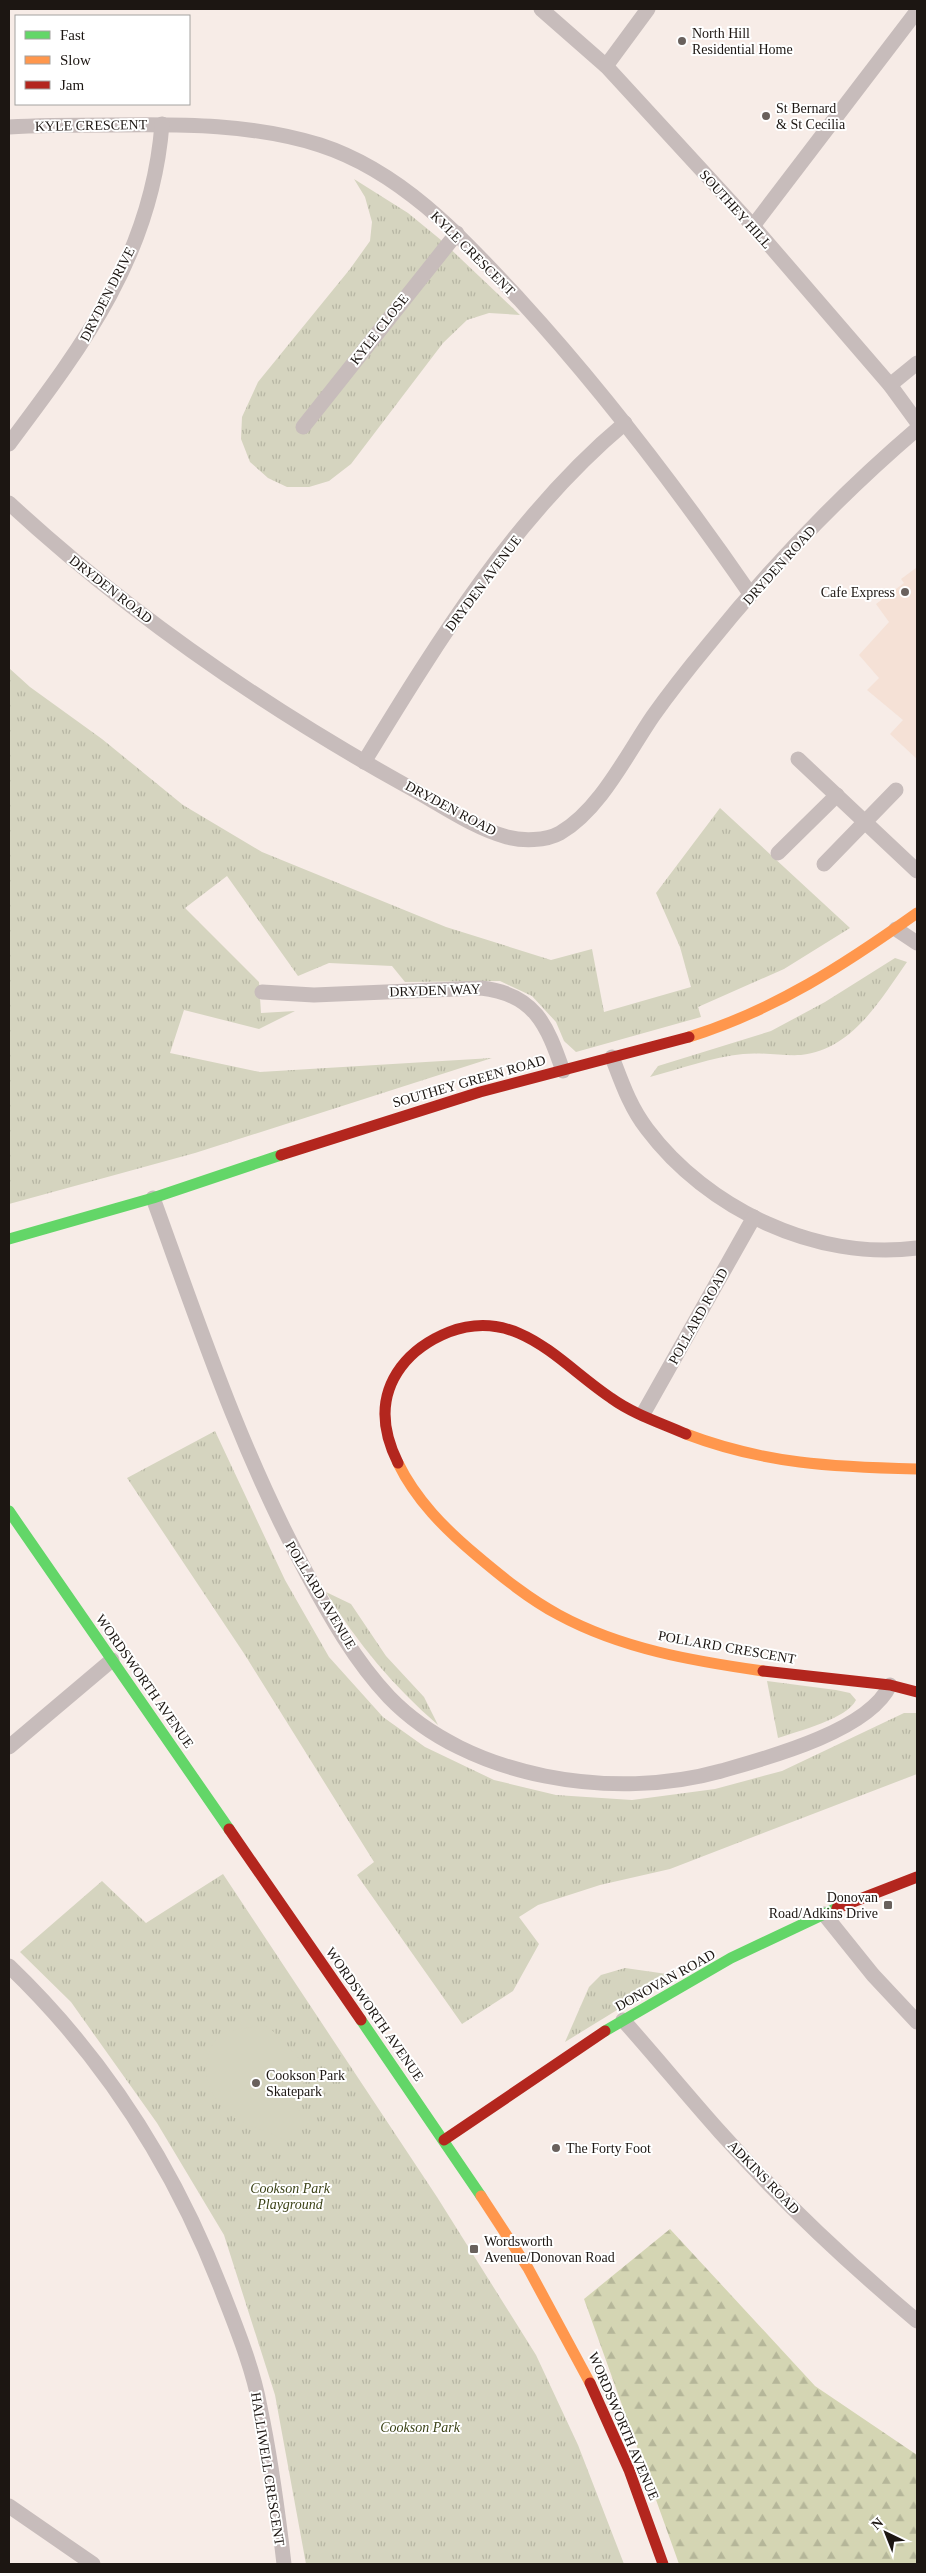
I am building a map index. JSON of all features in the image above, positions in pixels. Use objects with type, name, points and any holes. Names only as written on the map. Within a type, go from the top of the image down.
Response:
[{"type":"street","name":"SOUTHEY HILL","points":[[541,9],[606,66],[753,226],[890,385],[917,422]]},
{"type":"street","points":[[606,66],[648,9]]},
{"type":"street","points":[[753,226],[917,11]]},
{"type":"street","name":"KYLE CRESCENT","points":[[9,127],[162,124],[248,129],[321,146],[354,160],[401,187],[456,233],[568,353],[684,498],[751,596]]},
{"type":"street","name":"DRYDEN DRIVE","points":[[9,444],[60,377],[91,330],[124,267],[146,212],[159,162],[162,124]]},
{"type":"street","name":"KYLE CLOSE","points":[[303,427],[456,233]]},
{"type":"street","points":[[890,385],[917,363]]},
{"type":"street","name":"DRYDEN AVENUE","points":[[364,762],[452,624],[494,565],[541,507],[596,448],[625,423]]},
{"type":"street","name":"DRYDEN ROAD","points":[[9,503],[51,541],[176,640],[288,716],[364,762],[482,827],[508,837],[534,839],[557,835],[591,807],[655,714],[709,644],[835,504],[917,429]]},
{"type":"street","points":[[798,759],[917,871]]},
{"type":"street","points":[[824,864],[896,790]]},
{"type":"street","points":[[778,853],[836,795]]},
{"type":"street","name":"SOUTHEY GREEN ROAD","points":[[9,1238],[153,1198],[354,1130],[480,1092],[612,1057],[658,1047],[733,1022],[786,998],[843,966],[896,930],[917,913]]},
{"type":"street","points":[[896,930],[917,943]]},
{"type":"street","name":"DRYDEN WAY","points":[[262,992],[314,995],[481,988],[500,990],[517,998],[542,1019],[564,1070]]},
{"type":"street","points":[[612,1057],[626,1096],[646,1128],[675,1163],[712,1194],[754,1217],[799,1236],[854,1248],[917,1248]]},
{"type":"street","name":"POLLARD AVENUE","points":[[153,1198],[213,1367],[279,1522],[324,1606],[357,1656],[390,1697],[424,1726],[465,1750],[509,1767],[557,1780],[606,1784],[652,1784],[702,1777],[817,1740],[856,1720],[884,1698],[890,1685]]},
{"type":"street","name":"POLLARD ROAD","points":[[643,1414],[754,1217]]},
{"type":"street","name":"POLLARD CRESCENT","points":[[917,1469],[821,1466],[750,1454],[688,1435],[616,1402],[581,1379],[529,1336],[507,1327],[484,1325],[457,1329],[435,1336],[414,1351],[399,1370],[388,1389],[386,1414],[388,1441],[400,1469],[422,1501],[457,1538],[510,1584],[569,1621],[616,1640],[688,1658],[890,1685],[917,1692]]},
{"type":"street","name":"WORDSWORTH AVENUE","points":[[9,1511],[444,2140],[528,2268],[559,2320],[594,2389],[629,2470],[662,2564]]},
{"type":"street","points":[[9,1747],[112,1660]]},
{"type":"street","name":"DONOVAN ROAD","points":[[444,2140],[506,2095],[623,2020],[682,1985],[824,1914],[917,1877]]},
{"type":"street","points":[[824,1914],[872,1975],[917,2022]]},
{"type":"street","name":"HALLIWELL CRESCENT","points":[[9,1966],[48,2004],[90,2054],[131,2110],[156,2149],[210,2258],[241,2338],[260,2406],[276,2498],[284,2564]]},
{"type":"street","name":"ADKINS ROAD","points":[[623,2020],[721,2133],[785,2199],[879,2289],[917,2321]]},
{"type":"street","points":[[9,2506],[93,2564]]},
{"type":"shaded area","points":[[916,568],[917,759],[890,734],[903,720],[867,690],[879,678],[859,655],[889,622],[876,604],[904,583],[901,579]]},
{"type":"green space","points":[[354,179],[408,213],[441,240],[520,315],[489,313],[467,320],[443,343],[351,464],[329,481],[309,487],[287,487],[268,478],[250,462],[241,439],[242,417],[258,382],[350,269],[370,241],[372,222],[365,197]]},
{"type":"green space","points":[[9,668],[30,687],[102,739],[183,805],[262,852],[446,927],[551,960],[592,949],[604,1012],[691,987],[680,947],[656,893],[720,808],[850,928],[784,969],[698,1007],[701,1017],[576,1052],[564,1041],[556,1022],[532,996],[500,981],[405,982],[392,966],[329,963],[298,976],[227,876],[185,908],[259,982],[261,1013],[295,1011],[259,1029],[184,1010],[170,1053],[260,1072],[492,1058],[195,1153],[9,1204]]},
{"type":"green space","points":[[895,958],[907,962],[863,1021],[835,1044],[819,1051],[801,1055],[757,1053],[708,1060],[650,1077],[658,1066],[771,1031],[825,1002]]},
{"type":"green space","points":[[215,1431],[285,1580],[329,1657],[383,1717],[425,1747],[494,1780],[556,1795],[632,1800],[715,1789],[782,1771],[904,1713],[917,1713],[917,1774],[670,1869],[600,1885],[538,1905],[519,1917],[539,1944],[513,1991],[462,2024],[357,1875],[374,1862],[245,1655],[127,1478]]},
{"type":"green space","points":[[326,1592],[351,1604],[386,1656],[424,1697],[438,1725],[391,1680],[350,1629]]},
{"type":"green space","points":[[767,1681],[836,1690],[850,1693],[856,1700],[851,1707],[833,1719],[778,1738]]},
{"type":"green space","name":"Cookson Park","points":[[223,1874],[437,2197],[536,2355],[578,2445],[624,2564],[306,2564],[275,2395],[224,2235],[157,2123],[71,2002],[20,1952],[102,1881],[146,1923]]},
{"type":"green space","points":[[625,1968],[674,1975],[565,2042],[589,1987],[601,1975]]},
{"type":"green space","name":"Cookson Park Skatepark","points":[[264,2025],[269,2027],[308,2068],[297,2107],[300,2112],[321,2112],[287,2142],[246,2124],[229,2114],[214,2095],[206,2073],[210,2050],[216,2039],[214,2036],[228,2031]]},
{"type":"green space","points":[[670,2229],[815,2386],[917,2455],[917,2564],[679,2564],[584,2299]]},
{"type":"traffic: fast","points":[[9,1239],[153,1198],[281,1155]]},
{"type":"traffic: fast","points":[[9,1511],[229,1829]]},
{"type":"traffic: fast","points":[[605,2031],[731,1958],[837,1908]]},
{"type":"traffic: fast","points":[[361,2020],[481,2196]]},
{"type":"traffic: slow","points":[[689,1037],[751,1014],[780,1000],[863,951],[917,913]]},
{"type":"traffic: slow","points":[[686,1434],[715,1444],[772,1458],[828,1465],[917,1469]]},
{"type":"traffic: slow","points":[[398,1463],[422,1502],[453,1535],[526,1595],[548,1609],[583,1627],[633,1645],[684,1658],[763,1671]]},
{"type":"traffic: slow","points":[[481,2196],[528,2268],[590,2383]]},
{"type":"traffic: jam","points":[[281,1155],[480,1092],[689,1037]]},
{"type":"traffic: jam","points":[[398,1463],[388,1439],[385,1415],[386,1403],[394,1379],[401,1367],[411,1356],[428,1342],[449,1332],[474,1326],[496,1327],[517,1332],[537,1342],[620,1404],[638,1414],[686,1434]]},
{"type":"traffic: jam","points":[[763,1671],[890,1685],[917,1692]]},
{"type":"traffic: jam","points":[[229,1829],[361,2020]]},
{"type":"traffic: jam","points":[[837,1908],[917,1877]]},
{"type":"traffic: jam","points":[[444,2140],[605,2031]]},
{"type":"traffic: jam","points":[[590,2383],[629,2470],[663,2564]]},
{"type":"place","name":"North Hill Residential Home","points":[[682,41]]},
{"type":"place","name":"St Bernard & St Cecilia","points":[[766,116]]},
{"type":"place","name":"Cafe Express","points":[[905,592]]},
{"type":"place","name":"Donovan Road/Adkins Drive","points":[[888,1905]]},
{"type":"place","name":"Cookson Park Skatepark","points":[[256,2083]]},
{"type":"place","name":"The Forty Foot","points":[[556,2148]]},
{"type":"place","name":"Wordsworth Avenue/Donovan Road","points":[[474,2249]]},
{"type":"park label","name":"Cookson Park Playground","points":[[290,2196]]}]
